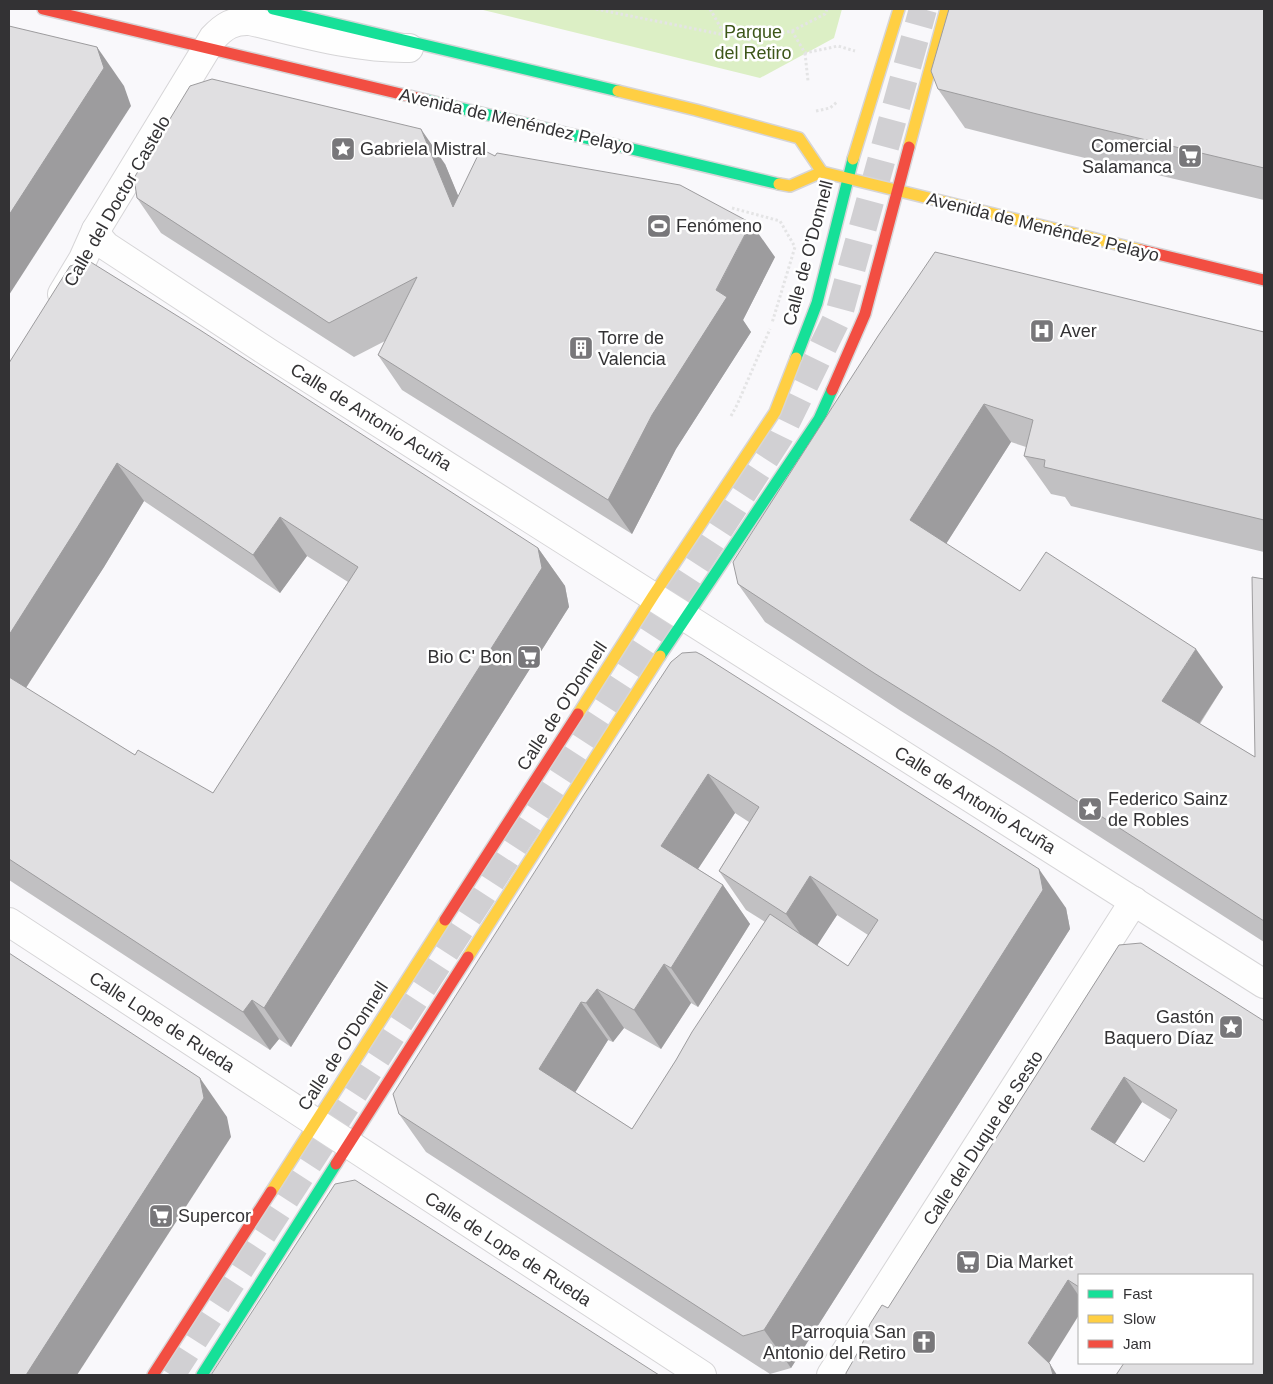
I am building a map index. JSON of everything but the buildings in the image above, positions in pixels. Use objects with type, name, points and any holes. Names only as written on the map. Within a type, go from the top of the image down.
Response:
[{"type":"main road","name":"Avenida de Menéndez Pelayo","points":[[42,9],[790,186],[822,172],[1264,280]]},
{"type":"main road","points":[[273,9],[696,110],[718,118],[799,138],[822,172]]},
{"type":"main road","name":"Calle de O'Donnell","points":[[153,1375],[653,596],[775,412],[817,303],[847,178],[878,84],[899,9]]},
{"type":"main road","points":[[202,1375],[641,685],[819,419],[865,314],[946,9]]},
{"type":"street","points":[[208,49],[213,38],[223,28],[239,21],[250,21],[353,44],[385,49],[430,47]]},
{"type":"street","name":"Calle del Doctor Castelo","points":[[50,314],[83,259],[96,230],[208,49]]},
{"type":"street","name":"Calle de Antonio Acuña","points":[[96,230],[106,246],[270,353],[1264,984]]},
{"type":"street","name":"Calle del Duque de Sesto","points":[[831,1375],[1134,901]]},
{"type":"street","name":"Calle Lope de Rueda","points":[[9,922],[315,1121]]},
{"type":"street","name":"Calle de Lope de Rueda","points":[[315,1121],[702,1375]]},
{"type":"path","points":[[599,9],[750,40],[792,31],[826,14],[827,9]]},
{"type":"path","points":[[710,9],[725,35]]},
{"type":"path","points":[[792,31],[805,53],[808,80]]},
{"type":"path","points":[[805,53],[838,46],[862,53]]},
{"type":"path","points":[[808,110],[815,111],[830,108],[844,96]]},
{"type":"path","points":[[724,206],[780,221],[795,247],[773,322],[737,405],[727,422]]},
{"type":"green space","name":"Parque del Retiro","points":[[479,9],[842,9],[834,38],[760,78]]},
{"type":"tunnel","points":[[171,1375],[779,437],[839,314],[923,9]]},
{"type":"traffic: fast","points":[[273,9],[618,91]]},
{"type":"traffic: fast","points":[[426,100],[779,184]]},
{"type":"traffic: fast","points":[[796,358],[817,303],[853,159]]},
{"type":"traffic: fast","points":[[660,656],[819,419],[832,390]]},
{"type":"traffic: fast","points":[[202,1375],[336,1164]]},
{"type":"traffic: slow","points":[[853,159],[899,9]]},
{"type":"traffic: slow","points":[[909,147],[946,9]]},
{"type":"traffic: slow","points":[[618,91],[799,138],[822,172]]},
{"type":"traffic: slow","points":[[779,184],[790,186],[822,172],[1141,250]]},
{"type":"traffic: slow","points":[[578,714],[653,596],[775,412],[796,358]]},
{"type":"traffic: slow","points":[[468,957],[660,656]]},
{"type":"traffic: slow","points":[[271,1192],[445,920]]},
{"type":"traffic: jam","points":[[43,9],[426,100]]},
{"type":"traffic: jam","points":[[832,390],[865,314],[909,147]]},
{"type":"traffic: jam","points":[[1141,250],[1264,280]]},
{"type":"traffic: jam","points":[[445,920],[578,714]]},
{"type":"traffic: jam","points":[[336,1164],[468,957]]},
{"type":"traffic: jam","points":[[153,1375],[271,1192]]},
{"type":"place","name":"Gabriela Mistral","points":[[343,149]]},
{"type":"place","name":"Comercial Salamanca","points":[[1190,156]]},
{"type":"place","name":"Fenómeno","points":[[659,226]]},
{"type":"place","name":"Aver","points":[[1042,331]]},
{"type":"place","name":"Torre de Valencia","points":[[581,348]]},
{"type":"place","name":"Bio C' Bon","points":[[529,657]]},
{"type":"place","name":"Federico Sainz de Robles","points":[[1090,809]]},
{"type":"place","name":"Gastón Baquero Díaz","points":[[1231,1027]]},
{"type":"place","name":"Supercor","points":[[161,1216]]},
{"type":"place","name":"Dia Market","points":[[968,1262]]},
{"type":"place","name":"Parroquia San Antonio del Retiro","points":[[924,1342]]}]
